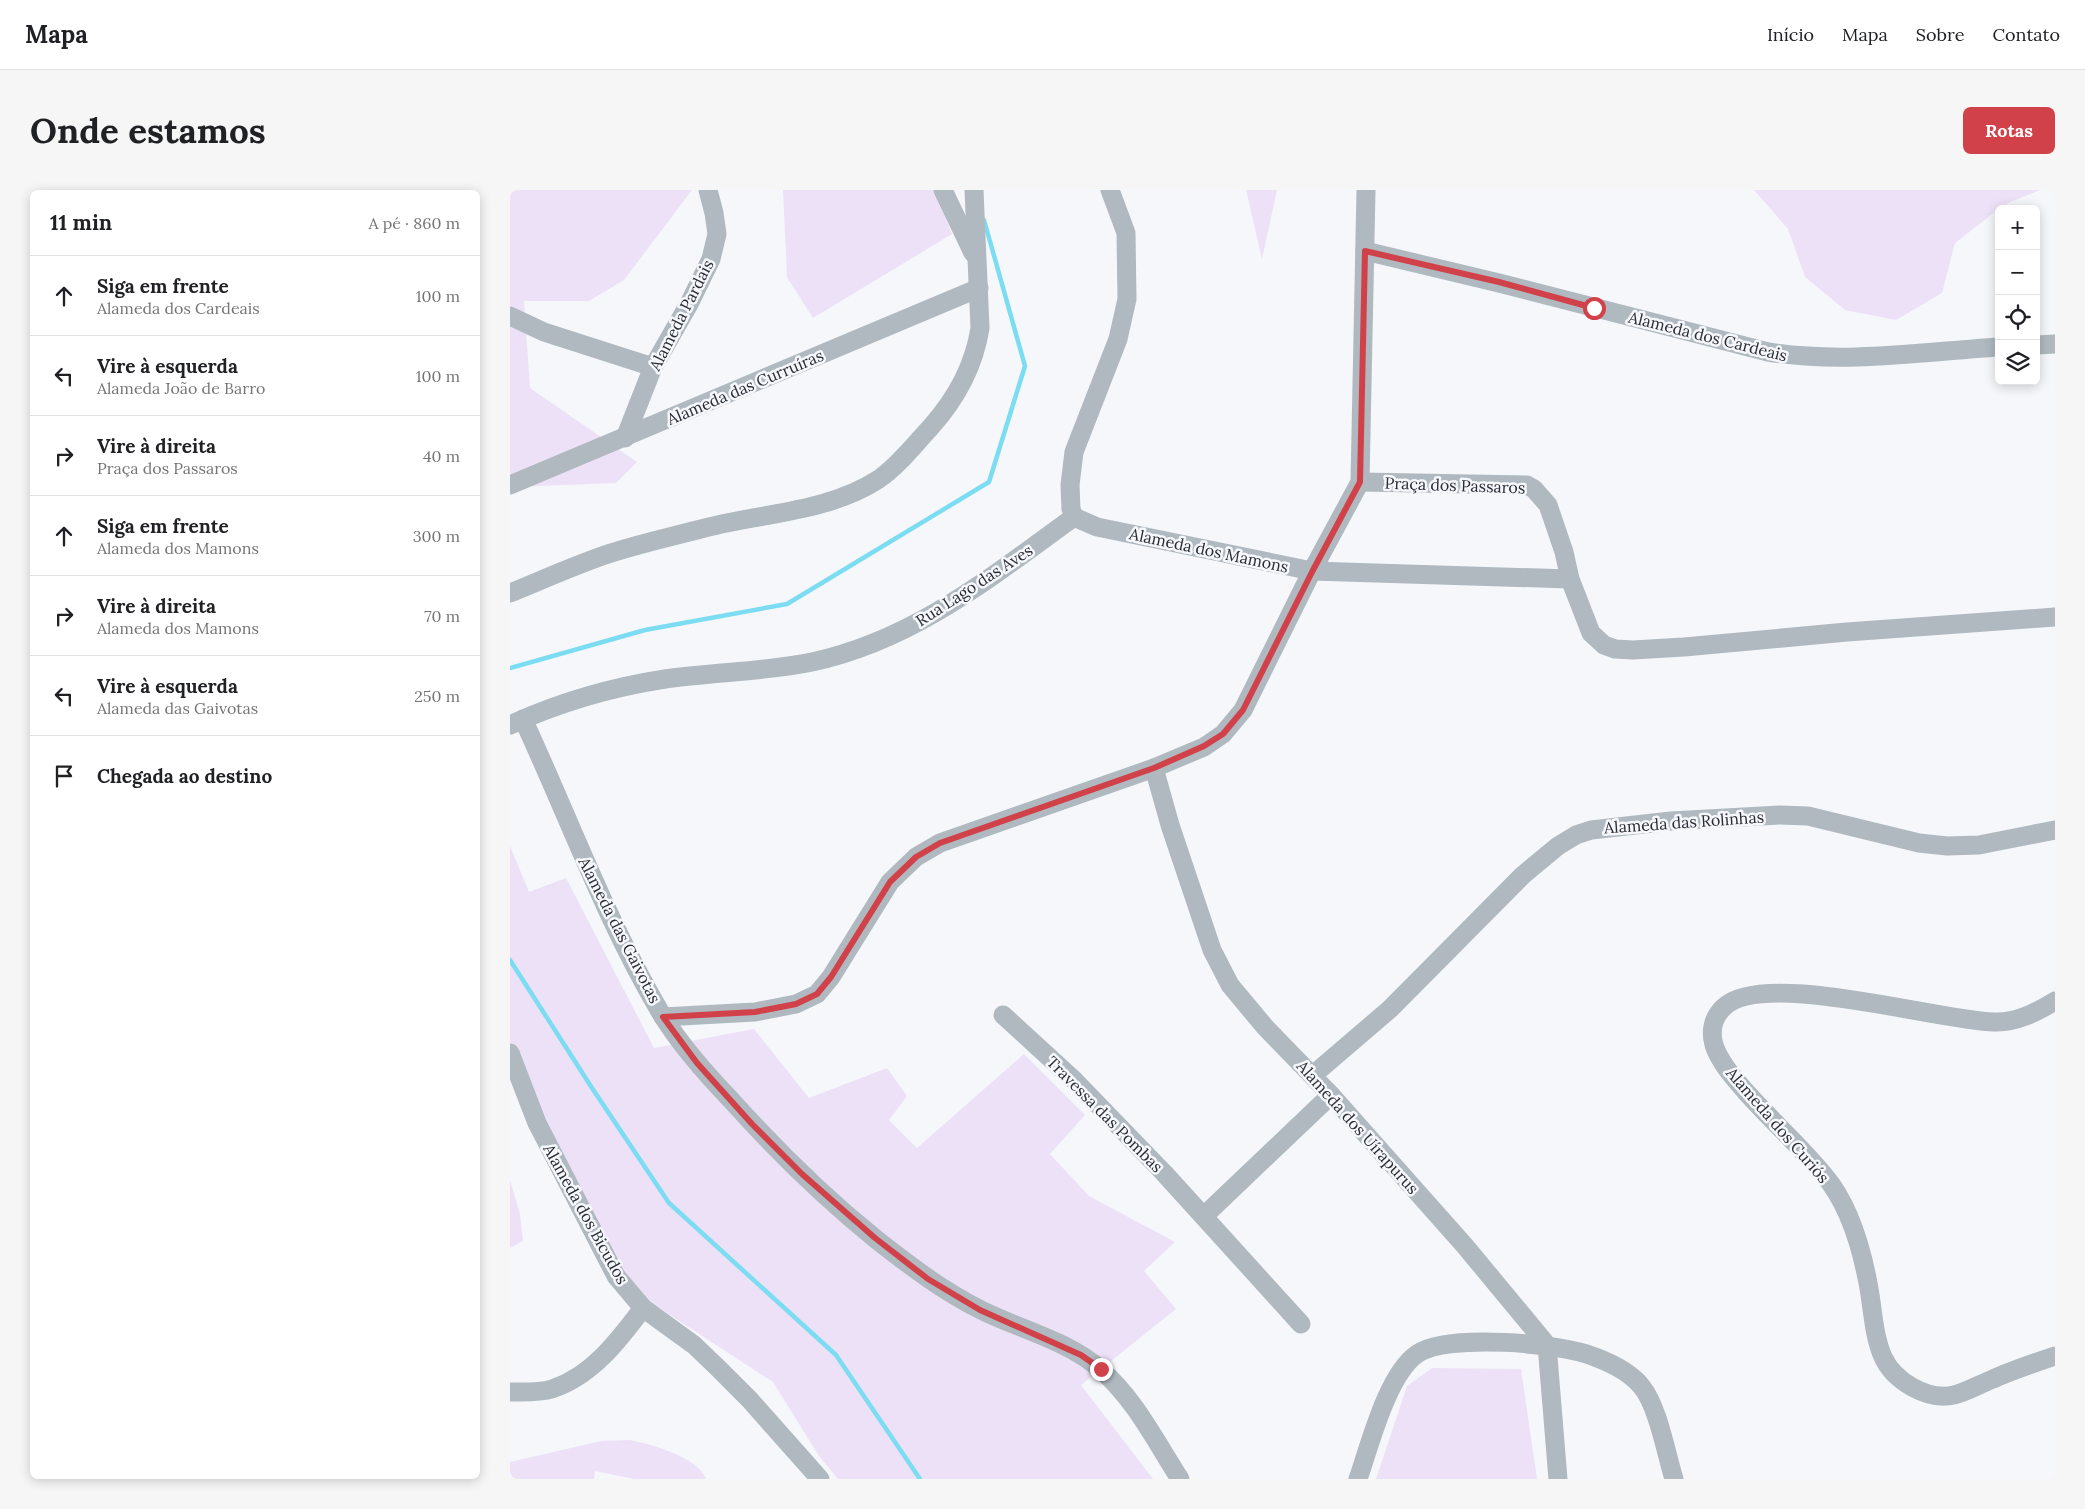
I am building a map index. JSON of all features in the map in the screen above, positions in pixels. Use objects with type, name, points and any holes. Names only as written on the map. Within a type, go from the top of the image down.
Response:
[{"type":"street","name":"Alameda Pardais","points":[[625,438],[653,367],[689,304],[710,259],[717,234],[708,190]]},
{"type":"street","points":[[943,190],[977,261]]},
{"type":"street","points":[[510,593],[605,555],[700,529],[800,510],[849,494],[880,478],[905,455],[947,409],[968,372],[977,349],[980,328],[974,190]]},
{"type":"street","points":[[1074,517],[1071,509],[1070,485],[1074,452],[1118,339],[1127,300],[1126,233],[1110,190]]},
{"type":"street","points":[[1366,190],[1360,482],[1312,572],[1570,580],[1591,633],[1604,645],[1615,649],[1633,650],[1684,647],[1847,632],[2055,617]]},
{"type":"street","name":"Alameda dos Cardeais","points":[[1365,251],[1499,282],[1768,352],[1797,357],[1854,357],[1995,347]]},
{"type":"street","name":"Alameda das Curruíras","points":[[510,485],[979,288]]},
{"type":"street","points":[[510,316],[544,332],[653,367]]},
{"type":"street","points":[[2040,345],[2055,344]]},
{"type":"street","name":"Praça dos Passaros","points":[[1360,482],[1526,485],[1534,489],[1548,505],[1564,552],[1570,580]]},
{"type":"street","name":"Alameda dos Mamons","points":[[663,1017],[755,1012],[796,1004],[817,994],[831,977],[890,882],[916,857],[940,843],[1154,768],[1204,746],[1223,734],[1243,710],[1312,572],[1097,527],[1074,517]]},
{"type":"street","name":"Rua Lago das Aves","points":[[516,722],[604,692],[665,679],[811,662],[864,648],[904,631],[944,609],[1074,517]]},
{"type":"street","name":"Alameda das Gaivotas","points":[[516,722],[623,943],[663,1017],[697,1063],[752,1124],[802,1174],[875,1238],[928,1279],[980,1310],[1081,1355],[1101,1369],[1130,1400],[1180,1479]]},
{"type":"street","name":"Alameda dos Uírapurus","points":[[1154,768],[1170,825],[1216,959],[1230,985],[1265,1028],[1313,1075],[1465,1246],[1547,1345]]},
{"type":"street","name":"Alameda das Rolinhas","points":[[1313,1075],[1390,1009],[1523,875],[1558,846],[1576,835],[1591,830],[1680,821],[1780,815],[1808,816],[1919,843],[1947,846],[1979,844],[2055,830]]},
{"type":"street","name":"Alameda dos Curiós","points":[[2055,1001],[2033,1015],[1996,1023],[1807,994],[1756,995],[1736,999],[1725,1006],[1715,1018],[1712,1030],[1714,1045],[1726,1068],[1825,1176],[1841,1202],[1854,1231],[1868,1281],[1877,1338],[1884,1359],[1896,1374],[1913,1388],[1933,1394],[1953,1395],[2055,1356]]},
{"type":"street","name":"Travessa das Pombas","points":[[1003,1015],[1074,1080],[1204,1216],[1301,1324]]},
{"type":"street","name":"Alameda dos Bicudos","points":[[510,1054],[537,1123],[616,1276],[643,1308],[694,1345],[718,1368],[749,1399],[820,1479]]},
{"type":"street","points":[[1204,1216],[1331,1095]]},
{"type":"street","points":[[510,1392],[551,1389],[570,1381],[598,1361],[622,1336],[643,1308]]},
{"type":"street","points":[[1358,1479],[1386,1398],[1403,1368],[1417,1354],[1434,1346],[1460,1342],[1547,1345],[1594,1356],[1630,1375],[1650,1398],[1674,1479]]},
{"type":"street","points":[[1547,1345],[1558,1479]]},
{"type":"shaded area","points":[[510,190],[692,190],[624,280],[589,301],[524,301],[530,388],[637,462],[616,483],[510,487]]},
{"type":"shaded area","points":[[783,190],[935,190],[952,234],[813,318],[787,277]]},
{"type":"shaded area","points":[[1246,190],[1277,190],[1262,259]]},
{"type":"shaded area","points":[[1754,190],[2040,190],[2005,205],[1995,205],[1995,212],[1955,243],[1942,293],[1896,320],[1845,310],[1805,277],[1788,229]]},
{"type":"shaded area","points":[[510,846],[529,892],[566,878],[654,1048],[754,1029],[809,1098],[887,1068],[907,1096],[889,1120],[917,1148],[1024,1054],[1085,1115],[1050,1154],[1089,1196],[1175,1242],[1144,1271],[1176,1309],[1081,1385],[1153,1479],[838,1479],[819,1456],[773,1382],[650,1302],[618,1265],[510,1078]]},
{"type":"shaded area","points":[[510,1180],[520,1214],[523,1241],[510,1248]]},
{"type":"shaded area","points":[[1432,1368],[1521,1369],[1537,1479],[1376,1479],[1407,1386]]},
{"type":"shaded area","points":[[630,1440],[661,1448],[684,1458],[694,1464],[706,1479],[634,1479],[595,1471],[594,1479],[510,1479],[510,1462],[601,1441]]},
{"type":"waterway","points":[[510,668],[645,630],[787,604],[989,482],[1025,366],[984,220]]},
{"type":"waterway","points":[[510,960],[669,1203],[836,1355],[920,1479]]},
{"type":"route","points":[[1101,1369],[1081,1355],[980,1310],[928,1279],[875,1238],[802,1174],[752,1124],[697,1063],[663,1017],[755,1012],[796,1004],[817,994],[831,977],[890,882],[916,857],[940,843],[1154,768],[1204,746],[1223,734],[1243,710],[1312,572],[1360,482],[1361,364],[1365,251],[1499,282],[1594,308]]}]
